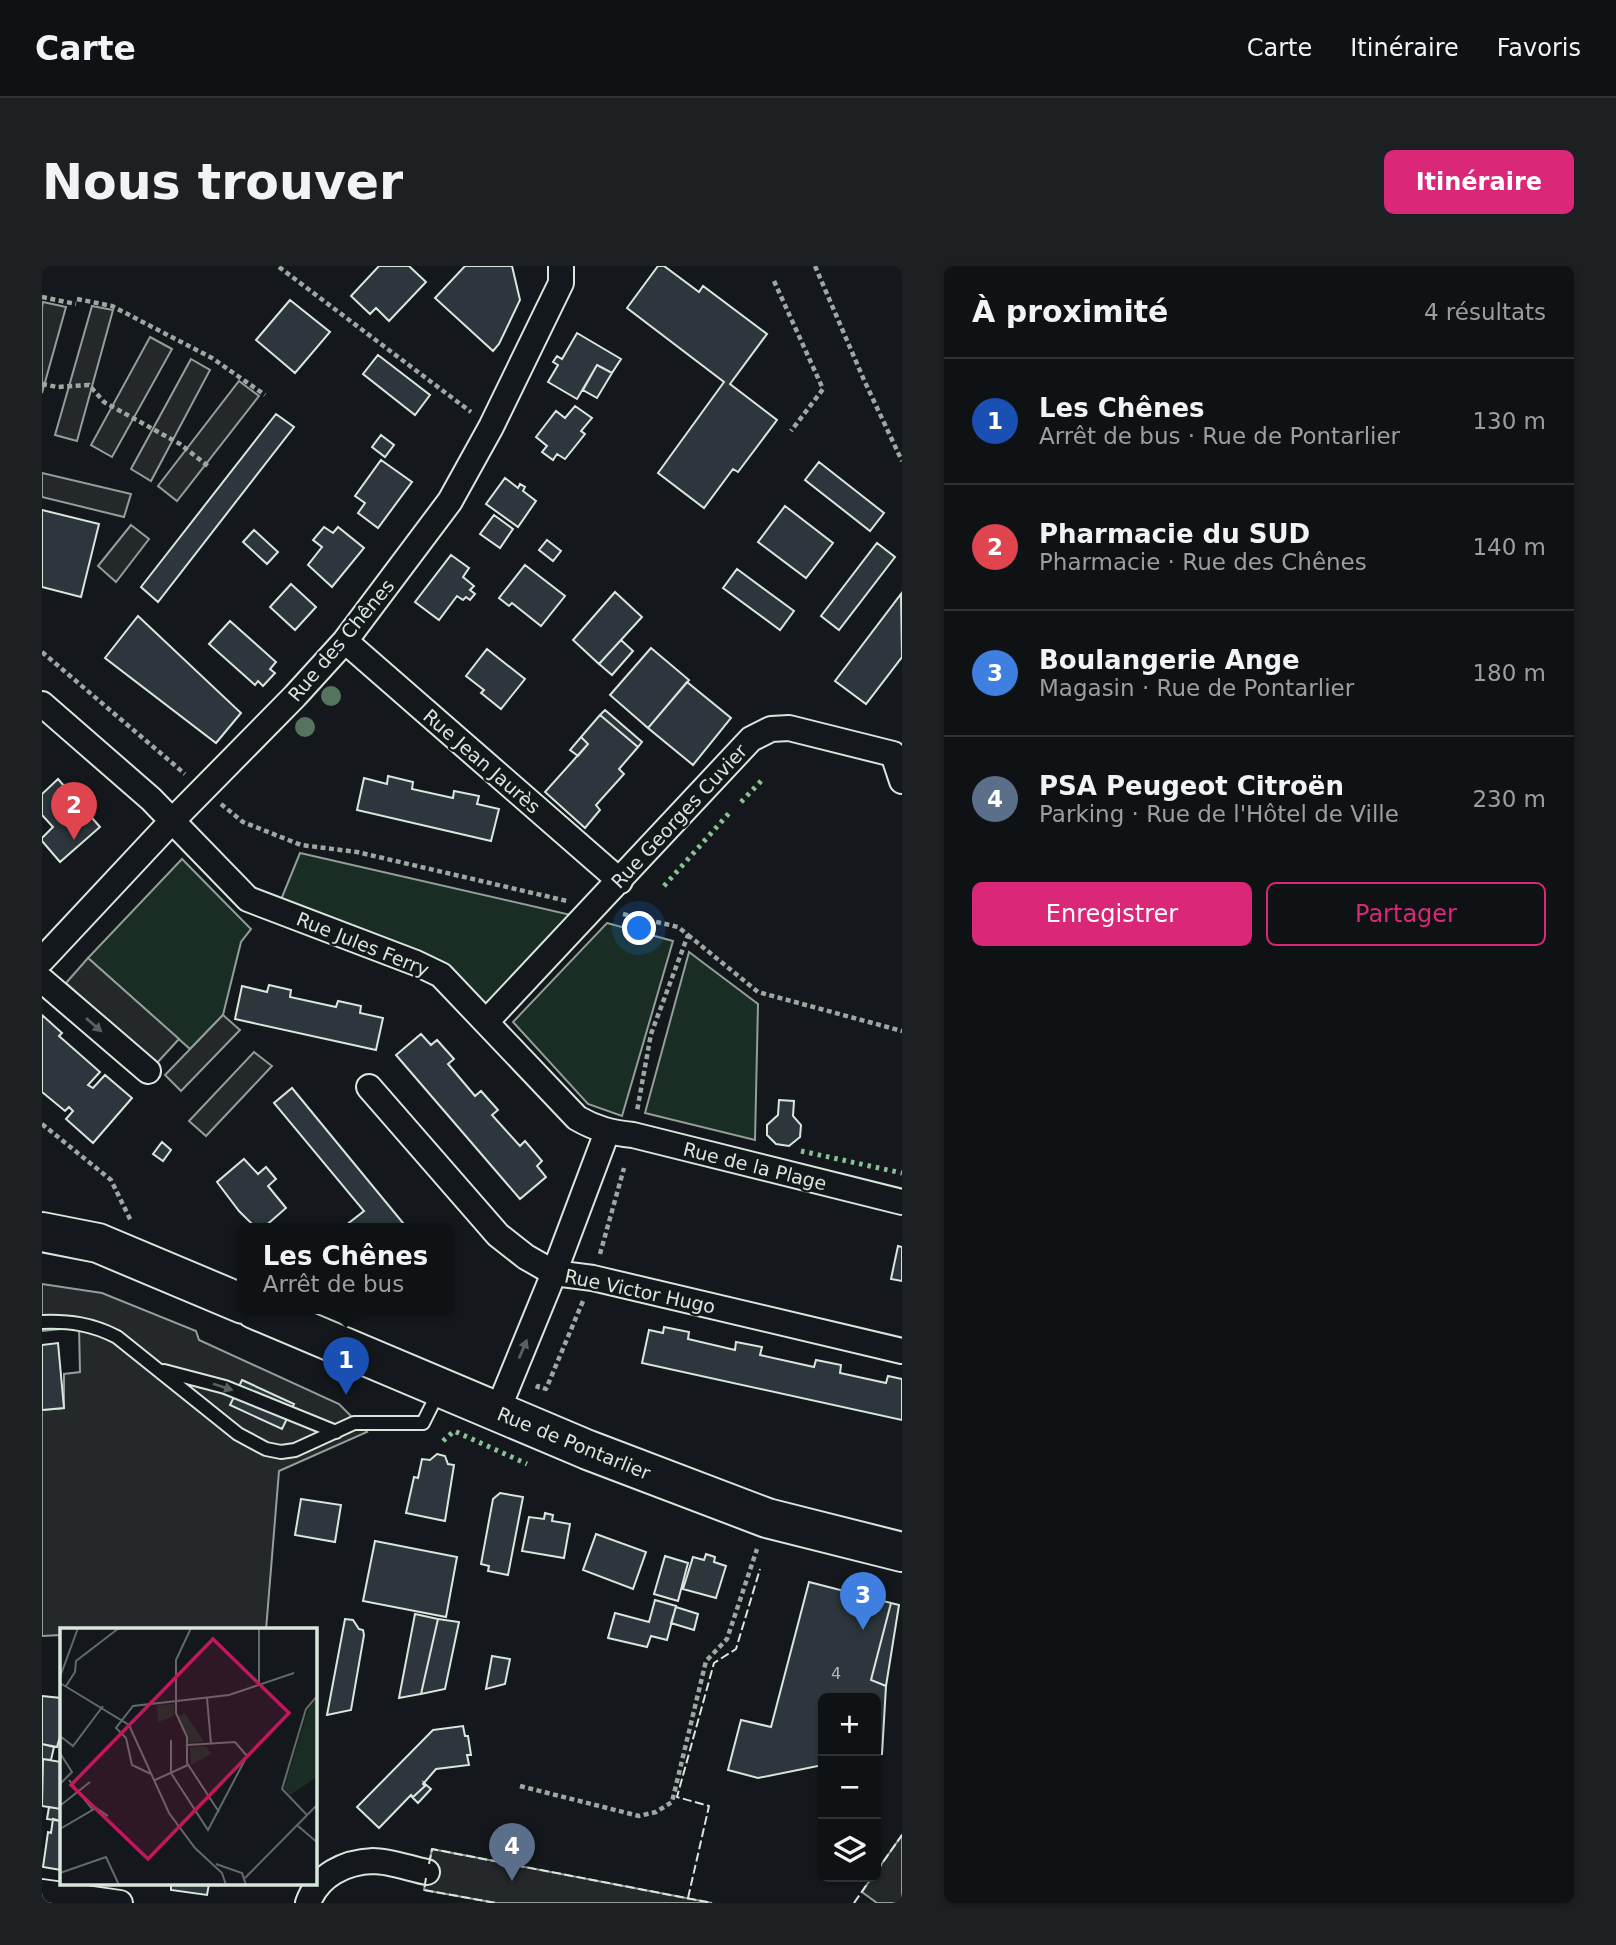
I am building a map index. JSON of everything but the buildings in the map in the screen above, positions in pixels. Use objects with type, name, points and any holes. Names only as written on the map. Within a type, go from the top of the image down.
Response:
[{"type":"main road","points":[[42,1233],[98,1243],[237,1301]]},
{"type":"main road","name":"Rue de Pontarlier","points":[[266,1314],[588,1450],[767,1518],[902,1552]]},
{"type":"street","name":"Rue des Chênes","points":[[42,960],[345,641],[450,501],[491,427],[561,283],[561,266]]},
{"type":"street","name":"Rue Jean Jaurès","points":[[345,641],[620,881]]},
{"type":"street","name":"Rue Jules Ferry","points":[[42,704],[132,781],[248,899],[416,962],[441,975],[577,1118],[607,1132]]},
{"type":"street","name":"Rue Georges Cuvier","points":[[486,1022],[751,739],[771,729],[789,728],[893,754],[902,781]]},
{"type":"street","points":[[42,980],[148,1071]]},
{"type":"street","name":"Rue Victor Hugo","points":[[369,1087],[498,1235],[554,1273],[593,1278],[902,1351]]},
{"type":"street","name":"Rue de la Plage","points":[[607,1132],[633,1135],[902,1202]]},
{"type":"street","points":[[497,1412],[554,1273],[607,1132]]},
{"type":"street","points":[[308,1903],[326,1877],[345,1865],[376,1861],[428,1872]]},
{"type":"street","points":[[42,1892],[122,1903],[126,1885]]},
{"type":"lane","points":[[42,1322],[73,1321],[98,1327],[117,1337],[238,1434],[266,1449],[281,1452],[295,1450],[354,1423],[423,1423],[440,1387]]},
{"type":"lane","points":[[157,1369],[225,1387],[336,1432]]},
{"type":"path","points":[[815,266],[902,461]]},
{"type":"path","points":[[279,267],[491,427]]},
{"type":"path","points":[[775,281],[823,389],[791,431]]},
{"type":"path","points":[[42,297],[112,306],[212,358],[265,395]]},
{"type":"path","points":[[42,384],[57,387],[89,385],[104,402],[180,444],[208,466]]},
{"type":"path","points":[[42,652],[243,822],[301,845],[357,852],[678,926],[758,992],[902,1031]]},
{"type":"path","points":[[538,1386],[546,1389],[593,1278],[633,1135],[651,1034],[688,935]]},
{"type":"path","points":[[42,1124],[111,1180],[134,1228]]},
{"type":"path","points":[[520,1786],[639,1816],[656,1812],[672,1802],[706,1661],[727,1639],[767,1518]]},
{"type":"green space","points":[[300,853],[571,915],[483,1006],[280,902]]},
{"type":"green space","points":[[182,859],[251,929],[241,942],[223,1015],[190,1049],[88,958]]},
{"type":"green space","points":[[607,923],[673,941],[622,1116],[588,1104],[513,1022]]},
{"type":"green space","points":[[689,952],[758,1004],[755,1140],[645,1113]]},
{"type":"shaded area","points":[[43,302],[66,307],[42,393],[42,307]]},
{"type":"shaded area","points":[[92,306],[113,310],[77,441],[55,435]]},
{"type":"shaded area","points":[[150,337],[172,349],[112,457],[91,445]]},
{"type":"shaded area","points":[[191,359],[210,370],[151,481],[131,469]]},
{"type":"shaded area","points":[[239,381],[259,396],[177,501],[158,486]]},
{"type":"shaded area","points":[[42,473],[131,494],[124,517],[42,497]]},
{"type":"shaded area","points":[[131,525],[149,539],[116,582],[98,566]]},
{"type":"shaded area","points":[[88,958],[179,1039],[156,1064],[66,983]]},
{"type":"shaded area","points":[[223,1015],[240,1030],[181,1091],[165,1075]]},
{"type":"shaded area","points":[[254,1052],[272,1066],[206,1136],[189,1121]]},
{"type":"shaded area","points":[[42,1284],[102,1293],[196,1331],[199,1340],[339,1404],[367,1432],[279,1471],[266,1628],[60,1628],[60,1635],[42,1636],[42,1410],[64,1408],[64,1374],[80,1372],[79,1327],[42,1331]]},
{"type":"shaded area","points":[[902,1835],[902,1903],[877,1903],[862,1892],[869,1882],[881,1882],[881,1865]]},
{"type":"shaded area","points":[[432,1849],[712,1903],[496,1903],[424,1890]]},
{"type":"hedge","points":[[741,802],[763,779]]},
{"type":"hedge","points":[[664,886],[731,811]]},
{"type":"hedge","points":[[801,1151],[902,1173]]},
{"type":"hedge","points":[[443,1441],[454,1431],[527,1464]]},
{"type":"fence","points":[[688,1898],[709,1806],[677,1797],[714,1663],[736,1649],[760,1569]]},
{"type":"fence","points":[[881,1865],[902,1835]]},
{"type":"fence","points":[[429,1864],[432,1849],[712,1903]]},
{"type":"fence","points":[[426,1878],[424,1890],[496,1903]]},
{"type":"fence","points":[[854,1903],[869,1882]]},
{"type":"place","name":"Pharmacie du SUD","points":[[74,840]]},
{"type":"place","name":"Les Chênes","points":[[346,1395]]},
{"type":"place","name":"Boulangerie Ange","points":[[863,1630]]},
{"type":"place","name":"PSA Peugeot Citroën","points":[[512,1881]]}]
